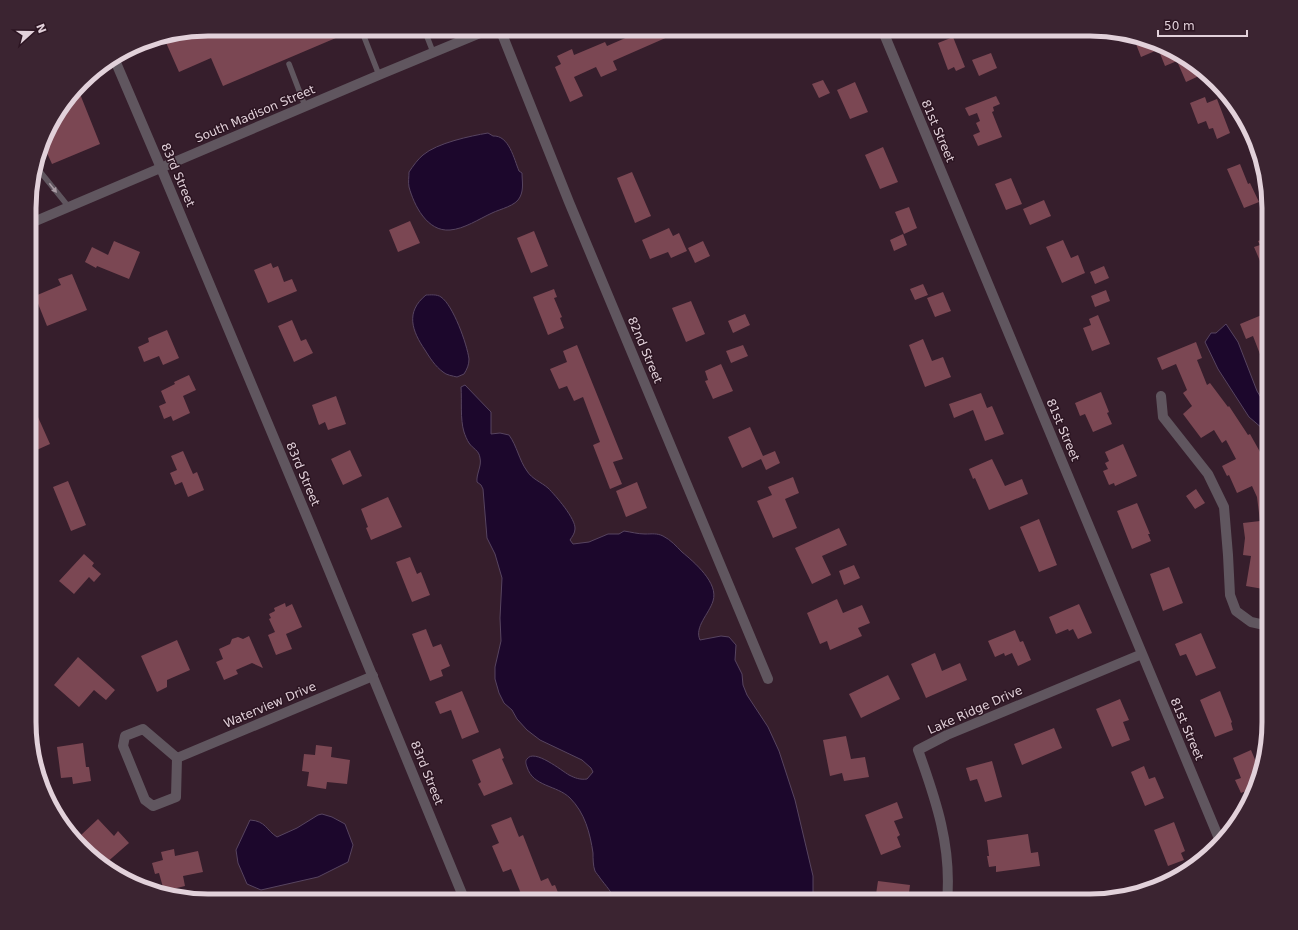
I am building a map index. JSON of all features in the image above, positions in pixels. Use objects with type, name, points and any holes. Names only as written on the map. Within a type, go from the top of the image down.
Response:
[{"type":"street","name":"South Madison Street","points":[[36,220],[473,36]]},
{"type":"street","name":"82nd Street","points":[[503,36],[572,210],[768,679]]},
{"type":"street","name":"81st Street","points":[[885,36],[1218,837]]},
{"type":"street","name":"83rd Street","points":[[116,63],[373,676],[462,894]]},
{"type":"street","points":[[1161,396],[1163,417],[1208,474],[1224,507],[1230,595],[1236,611],[1251,622],[1262,624]]},
{"type":"street","name":"Lake Ridge Drive","points":[[947,894],[947,859],[942,825],[936,800],[918,750],[947,735],[1142,654]]},
{"type":"street","name":"Waterview Drive","points":[[177,758],[373,676]]},
{"type":"street","points":[[143,729],[177,758],[176,797],[153,806],[145,800],[123,746],[125,736],[143,729]]},
{"type":"lane","points":[[364,36],[379,75]]},
{"type":"lane","points":[[427,36],[433,52]]},
{"type":"lane","points":[[289,64],[306,106]]},
{"type":"lane","points":[[40,171],[68,206]]},
{"type":"shaded area","points":[[488,133],[503,139],[513,154],[519,171],[522,173],[522,188],[520,197],[515,203],[461,228],[450,230],[435,227],[428,222],[414,202],[409,187],[409,172],[421,157],[437,147],[463,138]]},
{"type":"shaded area","points":[[426,295],[438,295],[441,297],[446,301],[455,316],[468,352],[469,359],[468,367],[464,374],[457,377],[446,374],[433,362],[420,343],[414,329],[413,315],[415,308],[419,301]]},
{"type":"shaded area","points":[[1226,324],[1238,342],[1257,391],[1262,399],[1262,428],[1249,417],[1218,369],[1205,342],[1211,333],[1216,333]]},
{"type":"shaded area","points":[[465,385],[491,412],[491,434],[500,433],[509,435],[524,467],[529,474],[548,488],[569,514],[575,529],[570,540],[573,544],[589,542],[608,534],[619,534],[624,531],[640,534],[659,534],[673,543],[693,561],[709,580],[714,594],[713,601],[700,625],[700,640],[721,636],[729,637],[736,645],[735,660],[742,674],[743,685],[747,695],[768,727],[779,751],[795,800],[813,876],[813,894],[612,894],[595,871],[590,838],[580,810],[565,794],[534,778],[530,774],[526,762],[531,756],[536,756],[548,761],[575,778],[582,779],[587,779],[593,772],[591,768],[582,760],[540,740],[527,730],[517,719],[512,710],[504,703],[495,679],[495,667],[501,641],[500,618],[502,578],[495,554],[487,538],[483,489],[477,482],[480,464],[479,455],[468,442],[464,433],[461,387]]},
{"type":"shaded area","points":[[322,814],[332,817],[345,824],[353,845],[348,862],[318,877],[261,890],[247,884],[238,863],[236,850],[250,820],[263,824],[277,837]]},
{"type":"building","points":[[196,36],[341,36],[223,86],[211,58],[179,72],[165,41]]},
{"type":"building","points":[[630,36],[670,36],[613,61],[617,70],[601,77],[596,67],[574,77],[583,96],[570,102],[555,67],[561,64],[557,56],[572,49],[574,55],[605,42],[607,46]]},
{"type":"building","points":[[953,37],[965,67],[956,71],[954,67],[948,70],[938,43]]},
{"type":"building","points":[[1139,43],[1146,45],[1154,48],[1155,51],[1141,57],[1136,44]]},
{"type":"building","points":[[1159,51],[1176,59],[1200,75],[1186,82],[1177,61],[1165,66]]},
{"type":"building","points":[[991,53],[997,68],[979,76],[972,60]]},
{"type":"building","points":[[823,80],[830,93],[819,98],[812,84]]},
{"type":"building","points":[[855,82],[868,112],[850,119],[837,90]]},
{"type":"building","points":[[80,93],[100,144],[52,164],[46,150],[59,122],[71,103]]},
{"type":"building","points":[[996,96],[1000,104],[993,107],[994,111],[992,112],[1002,137],[978,146],[973,135],[980,132],[976,123],[980,121],[977,113],[969,116],[965,108]]},
{"type":"building","points":[[1205,97],[1207,103],[1217,99],[1230,133],[1217,139],[1213,128],[1209,129],[1206,121],[1198,124],[1190,103]]},
{"type":"building","points":[[883,147],[898,182],[880,189],[865,155]]},
{"type":"building","points":[[1240,164],[1248,184],[1250,183],[1259,202],[1244,208],[1227,169]]},
{"type":"building","points":[[632,172],[651,216],[635,223],[617,178]]},
{"type":"building","points":[[1011,178],[1022,204],[1006,210],[995,184]]},
{"type":"building","points":[[1044,200],[1051,216],[1030,225],[1023,209]]},
{"type":"building","points":[[909,207],[917,228],[904,234],[895,212]]},
{"type":"building","points":[[410,221],[420,243],[398,252],[389,230]]},
{"type":"building","points":[[669,228],[673,236],[679,233],[687,251],[671,258],[668,252],[650,259],[642,240]]},
{"type":"building","points":[[534,231],[548,266],[531,273],[517,238]]},
{"type":"building","points":[[903,234],[907,245],[894,251],[890,240]]},
{"type":"building","points":[[1063,240],[1071,258],[1078,255],[1085,273],[1062,283],[1046,247]]},
{"type":"building","points":[[1262,240],[1262,266],[1254,247],[1260,245],[1258,241]]},
{"type":"building","points":[[114,241],[140,252],[129,279],[97,266],[96,268],[85,262],[92,247],[108,255]]},
{"type":"building","points":[[703,241],[710,256],[695,263],[688,248]]},
{"type":"building","points":[[271,263],[273,268],[278,266],[284,282],[292,279],[297,291],[268,303],[254,270]]},
{"type":"building","points":[[1104,266],[1109,278],[1095,284],[1090,272]]},
{"type":"building","points":[[72,274],[87,310],[47,326],[36,296],[61,285],[58,279]]},
{"type":"building","points":[[923,284],[928,295],[915,300],[910,289]]},
{"type":"building","points":[[554,289],[557,297],[554,298],[562,317],[560,318],[564,328],[548,335],[533,297]]},
{"type":"building","points":[[1106,290],[1110,301],[1095,307],[1091,296]]},
{"type":"building","points":[[943,292],[951,311],[935,317],[927,298]]},
{"type":"building","points":[[691,301],[705,334],[686,342],[672,308]]},
{"type":"building","points":[[745,314],[750,325],[733,333],[728,321]]},
{"type":"building","points":[[1098,315],[1110,344],[1092,351],[1083,328],[1091,325],[1089,319]]},
{"type":"building","points":[[1262,315],[1262,359],[1253,336],[1246,339],[1240,324]]},
{"type":"building","points":[[292,320],[301,341],[306,339],[313,353],[294,362],[278,326]]},
{"type":"building","points":[[167,330],[179,358],[163,365],[159,356],[144,362],[138,347],[149,342],[148,338]]},
{"type":"building","points":[[923,339],[932,361],[943,357],[951,377],[925,387],[909,345]]},
{"type":"building","points":[[1196,342],[1202,358],[1197,360],[1207,385],[1210,383],[1228,407],[1229,406],[1248,435],[1250,434],[1262,455],[1262,589],[1246,586],[1251,556],[1243,555],[1245,538],[1243,523],[1260,521],[1257,497],[1252,486],[1237,493],[1229,475],[1227,476],[1222,466],[1236,459],[1226,440],[1222,443],[1214,430],[1201,438],[1183,414],[1192,406],[1183,393],[1187,390],[1176,364],[1162,370],[1157,358]]},
{"type":"building","points":[[577,345],[623,459],[613,462],[622,484],[610,489],[593,445],[600,442],[583,397],[574,401],[567,386],[559,389],[550,369],[567,362],[563,351]]},
{"type":"building","points":[[743,345],[748,356],[731,363],[726,351]]},
{"type":"building","points":[[721,364],[733,391],[713,399],[705,381],[708,380],[705,371]]},
{"type":"building","points":[[189,375],[196,390],[183,396],[190,413],[173,421],[171,416],[164,419],[159,406],[166,403],[161,391],[175,384],[174,382]]},
{"type":"building","points":[[1101,392],[1112,424],[1093,432],[1085,414],[1080,416],[1075,403]]},
{"type":"building","points":[[981,393],[987,408],[992,406],[1004,434],[985,441],[973,410],[954,418],[949,404]]},
{"type":"building","points":[[336,396],[346,424],[328,430],[325,422],[319,425],[312,405]]},
{"type":"building","points":[[36,412],[50,444],[36,450]]},
{"type":"building","points":[[750,427],[763,456],[775,451],[780,463],[766,470],[761,459],[742,468],[728,437]]},
{"type":"building","points":[[1123,444],[1137,476],[1115,486],[1114,483],[1109,485],[1103,471],[1108,469],[1105,463],[1109,461],[1105,452]]},
{"type":"building","points":[[350,450],[362,476],[343,485],[331,459]]},
{"type":"building","points":[[183,451],[193,474],[197,472],[204,490],[188,497],[182,482],[175,485],[170,473],[177,470],[171,456]]},
{"type":"building","points":[[992,459],[1005,486],[1022,479],[1028,494],[989,510],[975,478],[973,479],[969,469]]},
{"type":"building","points":[[793,477],[799,493],[785,499],[797,528],[773,538],[757,501],[772,495],[768,487]]},
{"type":"building","points":[[68,481],[86,525],[71,531],[53,487]]},
{"type":"building","points":[[637,482],[647,508],[626,517],[616,491]]},
{"type":"building","points":[[1196,489],[1205,503],[1195,509],[1186,496]]},
{"type":"building","points":[[388,497],[402,527],[371,540],[361,509]]},
{"type":"building","points":[[1137,503],[1150,534],[1148,534],[1151,541],[1132,549],[1117,511]]},
{"type":"building","points":[[1039,519],[1057,565],[1039,572],[1020,527]]},
{"type":"building","points":[[839,528],[847,545],[822,556],[831,575],[812,584],[795,548]]},
{"type":"building","points":[[84,554],[94,563],[92,566],[101,574],[94,582],[89,577],[74,594],[59,581]]},
{"type":"building","points":[[410,557],[417,574],[421,572],[430,595],[412,602],[396,562]]},
{"type":"building","points":[[854,565],[860,578],[844,585],[839,571]]},
{"type":"building","points":[[1169,567],[1183,603],[1163,611],[1150,574]]},
{"type":"building","points":[[837,599],[843,613],[862,605],[870,623],[858,628],[862,636],[830,650],[827,641],[820,644],[807,613]]},
{"type":"building","points":[[285,603],[286,607],[292,604],[302,627],[286,634],[292,649],[276,655],[268,635],[275,632],[269,619],[271,618],[269,614],[275,611],[274,608]]},
{"type":"building","points":[[1079,604],[1092,633],[1078,639],[1073,629],[1069,631],[1068,629],[1056,634],[1049,617]]},
{"type":"building","points":[[426,629],[433,647],[441,644],[450,666],[441,670],[443,676],[430,681],[412,634]]},
{"type":"building","points":[[1015,630],[1020,642],[1023,641],[1031,660],[1018,666],[1012,653],[1005,656],[1004,653],[995,657],[988,641]]},
{"type":"building","points":[[1201,633],[1216,668],[1196,676],[1186,654],[1180,656],[1175,644]]},
{"type":"building","points":[[249,636],[263,668],[252,663],[236,670],[238,674],[224,680],[216,662],[223,659],[219,649],[230,644],[232,639],[238,637],[243,639]]},
{"type":"building","points":[[177,640],[190,670],[167,680],[167,687],[157,692],[141,656]]},
{"type":"building","points":[[935,653],[942,671],[960,663],[967,680],[926,698],[911,664]]},
{"type":"building","points":[[78,657],[115,690],[106,700],[94,690],[79,707],[54,685]]},
{"type":"building","points":[[888,675],[900,699],[861,718],[849,694]]},
{"type":"building","points":[[462,691],[479,732],[462,739],[451,710],[440,714],[435,702]]},
{"type":"building","points":[[1220,691],[1232,722],[1233,730],[1215,737],[1200,700]]},
{"type":"building","points":[[1120,699],[1129,720],[1123,722],[1130,740],[1112,747],[1096,709]]},
{"type":"building","points":[[1054,728],[1062,748],[1022,765],[1014,744]]},
{"type":"building","points":[[846,736],[851,759],[865,757],[869,777],[844,781],[842,773],[830,776],[823,740]]},
{"type":"building","points":[[83,743],[86,767],[89,767],[91,781],[73,784],[72,777],[61,778],[57,747]]},
{"type":"building","points":[[316,745],[332,747],[331,757],[350,760],[347,784],[327,782],[326,789],[307,786],[309,772],[302,771],[304,754],[315,755]]},
{"type":"building","points":[[500,748],[504,758],[502,759],[513,784],[484,796],[478,784],[481,782],[472,760]]},
{"type":"building","points":[[1251,750],[1257,764],[1248,790],[1241,793],[1235,780],[1241,778],[1233,758]]},
{"type":"building","points":[[992,761],[1002,797],[985,802],[977,779],[970,781],[966,768]]},
{"type":"building","points":[[1144,766],[1149,779],[1155,777],[1164,798],[1145,806],[1131,772]]},
{"type":"building","points":[[897,802],[903,818],[894,821],[900,835],[897,837],[901,847],[881,855],[865,815]]},
{"type":"building","points":[[511,817],[519,837],[523,835],[541,881],[548,878],[552,886],[555,885],[559,894],[521,894],[511,869],[503,872],[492,846],[499,843],[491,825]]},
{"type":"building","points":[[98,819],[114,836],[118,831],[129,843],[107,862],[91,849],[80,836]]},
{"type":"building","points":[[1174,822],[1185,851],[1181,853],[1184,860],[1168,866],[1154,830]]},
{"type":"building","points":[[1028,834],[1031,853],[1038,852],[1040,866],[996,872],[996,866],[989,867],[987,840]]},
{"type":"building","points":[[174,849],[175,856],[198,851],[203,872],[183,876],[185,886],[169,890],[163,888],[159,873],[155,874],[152,863],[163,860],[161,852]]},
{"type":"building","points":[[878,881],[910,885],[909,894],[876,894]]}]
